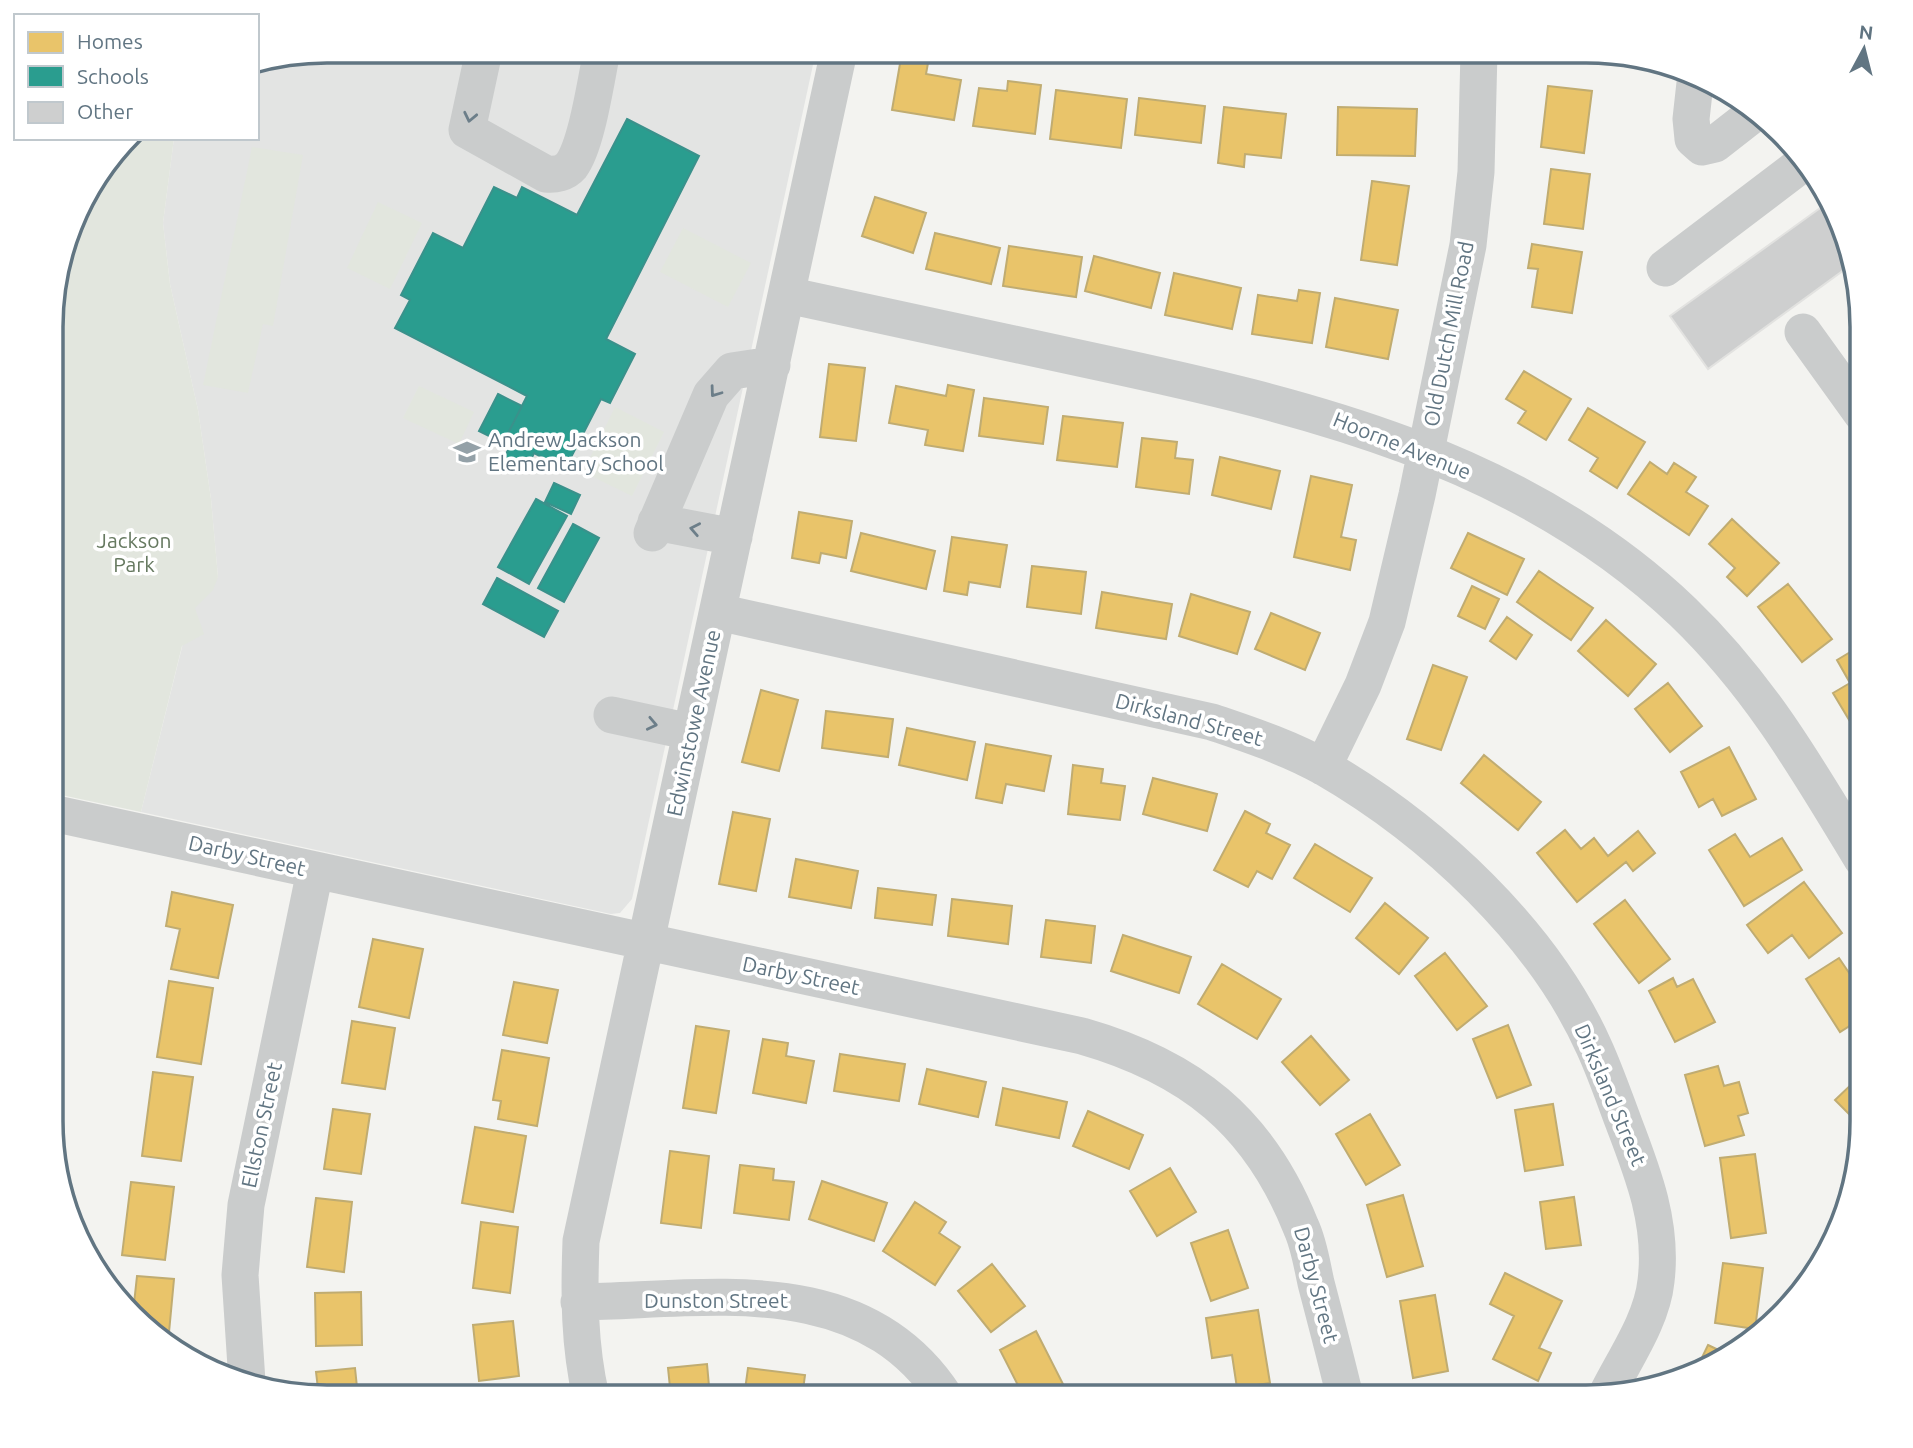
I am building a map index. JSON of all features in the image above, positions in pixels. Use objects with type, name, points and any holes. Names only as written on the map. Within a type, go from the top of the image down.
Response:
[{"type":"street","points":[[481,63],[467,130],[546,174],[555,175],[569,168],[579,152],[599,63]]},
{"type":"street","name":"Edwinstowe Avenue","points":[[588,1385],[583,1363],[579,1302],[581,1241],[836,63]]},
{"type":"street","name":"Old Dutch Mill Road","points":[[1324,767],[1363,685],[1387,621],[1426,452],[1468,245],[1476,172],[1479,63]]},
{"type":"street","points":[[1695,86],[1691,119],[1693,139],[1702,147],[1715,144],[1748,119]]},
{"type":"street","points":[[1665,268],[1796,168]]},
{"type":"street","name":"Hoorne Avenue","points":[[787,295],[1251,394],[1356,425],[1426,452],[1564,521],[1626,564],[1682,611],[1740,672],[1777,720],[1850,839]]},
{"type":"street","points":[[1802,332],[1850,398]]},
{"type":"street","points":[[734,537],[654,527],[711,395],[732,371],[772,365]]},
{"type":"street","name":"Dirksland Street","points":[[718,612],[1212,722],[1265,740],[1324,767],[1392,812],[1487,895],[1558,985],[1594,1046],[1642,1171],[1653,1207],[1658,1246],[1656,1283],[1645,1319],[1612,1383]]},
{"type":"street","points":[[612,715],[691,732]]},
{"type":"street","name":"Darby Street","points":[[63,815],[1082,1036],[1128,1049],[1180,1074],[1219,1103],[1253,1137],[1276,1174],[1302,1228],[1342,1385]]},
{"type":"street","name":"Ellston Street","points":[[246,1372],[240,1275],[246,1205],[315,871]]},
{"type":"street","name":"Dunston Street","points":[[579,1302],[775,1298],[820,1306],[862,1323],[900,1347],[937,1385]]},
{"type":"shaded area","name":"Andrew Jackson Elementary School","points":[[327,63],[813,63],[632,899],[620,913],[611,914],[141,812],[185,635],[183,622],[218,577],[211,499],[198,410],[170,284],[163,223],[174,140],[259,140],[259,72],[293,65]]},
{"type":"green space","name":"Jackson Park","points":[[140,140],[174,140],[163,223],[170,284],[198,410],[211,499],[218,577],[213,590],[195,608],[204,634],[182,646],[141,812],[63,795],[63,327],[65,293],[72,259],[83,226],[98,195]]},
{"type":"green space","points":[[252,147],[303,155],[273,326],[263,324],[248,393],[203,385]]},
{"type":"green space","points":[[378,202],[422,223],[390,289],[347,268]]},
{"type":"green space","points":[[683,228],[751,263],[728,307],[660,272]]},
{"type":"green space","points":[[419,386],[474,412],[459,444],[403,418]]},
{"type":"green space","points":[[615,407],[664,432],[632,496],[583,472]]},
{"type":"building: Homes","points":[[900,63],[928,63],[926,74],[961,80],[954,120],[892,110]]},
{"type":"building: Homes","points":[[1008,81],[1041,85],[1035,134],[973,126],[979,88],[1007,91]]},
{"type":"building: Homes","points":[[1548,86],[1592,91],[1584,153],[1541,147]]},
{"type":"building: Homes","points":[[1056,90],[1127,99],[1121,148],[1050,139]]},
{"type":"building: Homes","points":[[1139,98],[1205,106],[1201,143],[1135,135]]},
{"type":"building: Homes","points":[[1224,107],[1286,114],[1281,158],[1245,154],[1244,167],[1218,163]]},
{"type":"building: Homes","points":[[1338,107],[1417,109],[1415,156],[1337,155]]},
{"type":"building: Homes","points":[[1551,169],[1590,174],[1583,229],[1544,224]]},
{"type":"building: Homes","points":[[1372,181],[1409,186],[1397,265],[1361,260]]},
{"type":"building: Homes","points":[[875,197],[926,213],[913,253],[862,236]]},
{"type":"building: Homes","points":[[935,233],[1000,248],[991,284],[926,269]]},
{"type":"building: Homes","points":[[1532,244],[1582,252],[1572,313],[1532,307],[1538,269],[1528,268]]},
{"type":"building: Homes","points":[[1009,246],[1082,257],[1076,297],[1003,286]]},
{"type":"building: Homes","points":[[1094,256],[1160,273],[1151,308],[1085,291]]},
{"type":"building: Homes","points":[[1174,273],[1241,288],[1232,329],[1165,315]]},
{"type":"building: Homes","points":[[1299,290],[1320,293],[1312,343],[1252,334],[1258,295],[1297,301]]},
{"type":"building: Homes","points":[[1335,298],[1398,310],[1388,359],[1326,347]]},
{"type":"building: Homes","points":[[829,364],[865,368],[856,441],[820,437]]},
{"type":"building: Homes","points":[[1524,371],[1571,399],[1546,440],[1518,423],[1526,411],[1506,399]]},
{"type":"building: Homes","points":[[948,385],[974,390],[963,451],[925,445],[928,430],[889,423],[896,386],[946,396]]},
{"type":"building: Homes","points":[[984,398],[1048,407],[1043,444],[979,436]]},
{"type":"building: Homes","points":[[1588,408],[1645,442],[1617,488],[1590,471],[1598,458],[1569,440]]},
{"type":"building: Homes","points":[[1063,416],[1123,423],[1117,467],[1057,460]]},
{"type":"building: Homes","points":[[1142,438],[1177,442],[1175,458],[1193,460],[1189,494],[1136,487]]},
{"type":"building: Homes","points":[[1220,457],[1280,471],[1271,509],[1212,495]]},
{"type":"building: Homes","points":[[1650,462],[1667,474],[1674,463],[1696,477],[1686,492],[1708,506],[1689,535],[1628,494]]},
{"type":"building: Homes","points":[[1311,476],[1352,485],[1341,537],[1356,540],[1350,570],[1294,557]]},
{"type":"building: Homes","points":[[799,512],[852,521],[846,558],[821,553],[819,563],[792,558]]},
{"type":"building: Homes","points":[[1732,519],[1779,563],[1747,596],[1727,577],[1735,568],[1709,544]]},
{"type":"building: Homes","points":[[861,533],[935,551],[926,589],[851,571]]},
{"type":"building: Homes","points":[[1468,533],[1524,559],[1507,595],[1451,568]]},
{"type":"building: Homes","points":[[952,537],[1007,545],[1000,587],[969,582],[967,595],[944,591]]},
{"type":"building: Homes","points":[[1032,566],[1086,572],[1081,614],[1027,607]]},
{"type":"building: Homes","points":[[1539,571],[1593,608],[1571,640],[1517,602]]},
{"type":"building: Homes","points":[[1788,584],[1832,639],[1802,662],[1758,607]]},
{"type":"building: Homes","points":[[1472,586],[1499,599],[1485,629],[1458,616]]},
{"type":"building: Homes","points":[[1102,592],[1172,604],[1166,639],[1096,628]]},
{"type":"building: Homes","points":[[1191,594],[1250,612],[1237,654],[1179,636]]},
{"type":"building: Homes","points":[[1271,613],[1320,633],[1305,670],[1255,649]]},
{"type":"building: Homes","points":[[1507,617],[1532,635],[1516,659],[1490,641]]},
{"type":"building: Homes","points":[[1606,620],[1656,664],[1628,696],[1578,651]]},
{"type":"building: Homes","points":[[1850,652],[1850,683],[1837,660]]},
{"type":"building: Homes","points":[[1433,665],[1467,677],[1441,750],[1407,739]]},
{"type":"building: Homes","points":[[1668,683],[1702,726],[1670,752],[1635,709]]},
{"type":"building: Homes","points":[[1850,683],[1850,721],[1833,693]]},
{"type":"building: Homes","points":[[761,690],[798,700],[779,771],[742,762]]},
{"type":"building: Homes","points":[[826,711],[893,719],[888,757],[822,748]]},
{"type":"building: Homes","points":[[907,728],[975,742],[967,780],[899,765]]},
{"type":"building: Homes","points":[[986,744],[1051,756],[1044,791],[1006,784],[1002,803],[976,798]]},
{"type":"building: Homes","points":[[1729,747],[1756,799],[1722,816],[1713,799],[1699,807],[1681,772]]},
{"type":"building: Homes","points":[[1484,755],[1541,802],[1518,830],[1461,783]]},
{"type":"building: Homes","points":[[1073,765],[1103,769],[1101,783],[1125,786],[1120,820],[1068,814]]},
{"type":"building: Homes","points":[[1153,778],[1217,794],[1207,831],[1143,814]]},
{"type":"building: Homes","points":[[1245,811],[1270,824],[1266,833],[1290,845],[1272,879],[1257,871],[1248,887],[1214,870]]},
{"type":"building: Homes","points":[[733,812],[770,819],[756,891],[719,884]]},
{"type":"building: Homes","points":[[1565,830],[1581,849],[1594,838],[1608,856],[1638,831],[1655,853],[1633,871],[1626,862],[1577,902],[1537,853]]},
{"type":"building: Homes","points":[[1735,834],[1750,857],[1782,838],[1802,870],[1744,906],[1709,850]]},
{"type":"building: Homes","points":[[1315,844],[1372,878],[1350,912],[1294,878]]},
{"type":"building: Homes","points":[[796,859],[858,871],[851,908],[789,897]]},
{"type":"building: Homes","points":[[1804,882],[1842,933],[1809,958],[1792,935],[1768,953],[1747,925]]},
{"type":"building: Homes","points":[[878,888],[936,895],[932,925],[875,918]]},
{"type":"building: Homes","points":[[172,892],[233,905],[218,978],[171,969],[180,929],[166,926]]},
{"type":"building: Homes","points":[[952,899],[1012,906],[1008,944],[948,936]]},
{"type":"building: Homes","points":[[1625,900],[1670,959],[1639,983],[1594,924]]},
{"type":"building: Homes","points":[[1385,903],[1428,938],[1399,974],[1356,938]]},
{"type":"building: Homes","points":[[1046,920],[1095,926],[1091,963],[1041,957]]},
{"type":"building: Homes","points":[[1123,935],[1191,957],[1179,993],[1111,971]]},
{"type":"building: Homes","points":[[373,939],[423,949],[409,1018],[359,1007]]},
{"type":"building: Homes","points":[[1445,953],[1487,1006],[1457,1030],[1415,976]]},
{"type":"building: Homes","points":[[1839,958],[1850,974],[1850,1026],[1840,1032],[1806,979]]},
{"type":"building: Homes","points":[[1222,964],[1281,999],[1257,1039],[1198,1004]]},
{"type":"building: Homes","points":[[1673,978],[1677,987],[1693,979],[1715,1022],[1675,1042],[1649,991]]},
{"type":"building: Homes","points":[[169,981],[213,988],[201,1064],[157,1057]]},
{"type":"building: Homes","points":[[514,982],[558,990],[547,1043],[503,1035]]},
{"type":"building: Homes","points":[[352,1021],[395,1028],[385,1089],[342,1083]]},
{"type":"building: Homes","points":[[1508,1025],[1531,1085],[1497,1098],[1473,1039]]},
{"type":"building: Homes","points":[[696,1026],[729,1031],[716,1113],[683,1108]]},
{"type":"building: Homes","points":[[1311,1036],[1349,1080],[1320,1105],[1282,1062]]},
{"type":"building: Homes","points":[[763,1039],[788,1043],[786,1056],[814,1061],[806,1103],[753,1093]]},
{"type":"building: Homes","points":[[502,1050],[549,1058],[537,1126],[498,1119],[501,1101],[493,1100]]},
{"type":"building: Homes","points":[[840,1054],[905,1064],[899,1101],[834,1091]]},
{"type":"building: Homes","points":[[1718,1066],[1724,1086],[1739,1082],[1748,1113],[1738,1116],[1744,1135],[1705,1146],[1685,1075]]},
{"type":"building: Homes","points":[[927,1069],[986,1082],[978,1117],[919,1104]]},
{"type":"building: Homes","points":[[153,1072],[193,1077],[181,1161],[142,1156]]},
{"type":"building: Homes","points":[[1850,1086],[1850,1115],[1835,1100]]},
{"type":"building: Homes","points":[[1003,1088],[1067,1102],[1059,1138],[996,1125]]},
{"type":"building: Homes","points":[[1553,1104],[1563,1165],[1525,1171],[1515,1110]]},
{"type":"building: Homes","points":[[333,1109],[370,1114],[361,1174],[324,1169]]},
{"type":"building: Homes","points":[[1088,1111],[1143,1135],[1129,1169],[1073,1146]]},
{"type":"building: Homes","points":[[1370,1114],[1400,1165],[1366,1185],[1336,1134]]},
{"type":"building: Homes","points":[[475,1127],[526,1136],[513,1212],[462,1203]]},
{"type":"building: Homes","points":[[670,1151],[709,1156],[701,1228],[661,1223]]},
{"type":"building: Homes","points":[[1755,1154],[1766,1233],[1731,1238],[1720,1158]]},
{"type":"building: Homes","points":[[740,1165],[774,1169],[773,1180],[794,1182],[789,1220],[734,1213]]},
{"type":"building: Homes","points":[[1170,1168],[1196,1212],[1157,1236],[1130,1191]]},
{"type":"building: Homes","points":[[822,1181],[887,1203],[874,1241],[809,1219]]},
{"type":"building: Homes","points":[[131,1182],[174,1187],[165,1260],[122,1255]]},
{"type":"building: Homes","points":[[1403,1195],[1423,1266],[1387,1277],[1367,1205]]},
{"type":"building: Homes","points":[[1574,1197],[1581,1245],[1546,1249],[1540,1202]]},
{"type":"building: Homes","points":[[316,1198],[352,1202],[344,1272],[307,1267]]},
{"type":"building: Homes","points":[[915,1202],[946,1222],[939,1233],[960,1247],[935,1285],[883,1251]]},
{"type":"building: Homes","points":[[481,1222],[518,1227],[510,1293],[473,1288]]},
{"type":"building: Homes","points":[[1228,1230],[1248,1288],[1211,1301],[1191,1243]]},
{"type":"building: Homes","points":[[1723,1263],[1763,1268],[1756,1323],[1749,1328],[1715,1323]]},
{"type":"building: Homes","points":[[992,1264],[1025,1306],[991,1332],[958,1291]]},
{"type":"building: Homes","points":[[1505,1273],[1562,1301],[1539,1348],[1551,1353],[1538,1381],[1493,1359],[1514,1316],[1490,1304]]},
{"type":"building: Homes","points":[[137,1276],[174,1279],[169,1332],[140,1308],[134,1301]]},
{"type":"building: Homes","points":[[361,1292],[362,1345],[316,1346],[315,1293]]},
{"type":"building: Homes","points":[[1435,1295],[1448,1371],[1413,1378],[1400,1301]]},
{"type":"building: Homes","points":[[1258,1310],[1270,1383],[1237,1385],[1232,1355],[1212,1358],[1206,1318]]},
{"type":"building: Homes","points":[[513,1321],[519,1376],[479,1381],[473,1325]]},
{"type":"building: Homes","points":[[1036,1331],[1063,1385],[1018,1385],[1000,1350]]},
{"type":"building: Homes","points":[[1708,1345],[1718,1350],[1703,1358]]},
{"type":"building: Homes","points":[[707,1364],[709,1385],[670,1385],[668,1368]]},
{"type":"building: Homes","points":[[355,1368],[357,1385],[317,1384],[316,1372]]},
{"type":"building: Homes","points":[[748,1368],[805,1375],[804,1385],[746,1385]]},
{"type":"building: Schools","points":[[627,119],[699,156],[606,339],[635,354],[610,403],[601,399],[565,469],[534,453],[526,470],[504,458],[510,446],[503,443],[527,396],[395,328],[410,300],[401,295],[433,233],[463,248],[494,187],[517,198],[522,187],[577,215]]},
{"type":"building: Schools","points":[[498,394],[522,406],[503,443],[479,431]]},
{"type":"building: Schools","points":[[554,483],[580,495],[571,514],[545,502]]},
{"type":"building: Schools","points":[[536,499],[567,516],[529,584],[498,567]]},
{"type":"building: Schools","points":[[573,524],[599,538],[564,602],[538,588]]},
{"type":"building: Schools","points":[[497,578],[558,611],[544,637],[483,604]]},
{"type":"building: Other","points":[[1821,207],[1836,242],[1844,270],[1708,369],[1670,316]]},
{"type":"place","name":"Andrew Jackson Elementary School","points":[[467,452]]}]
